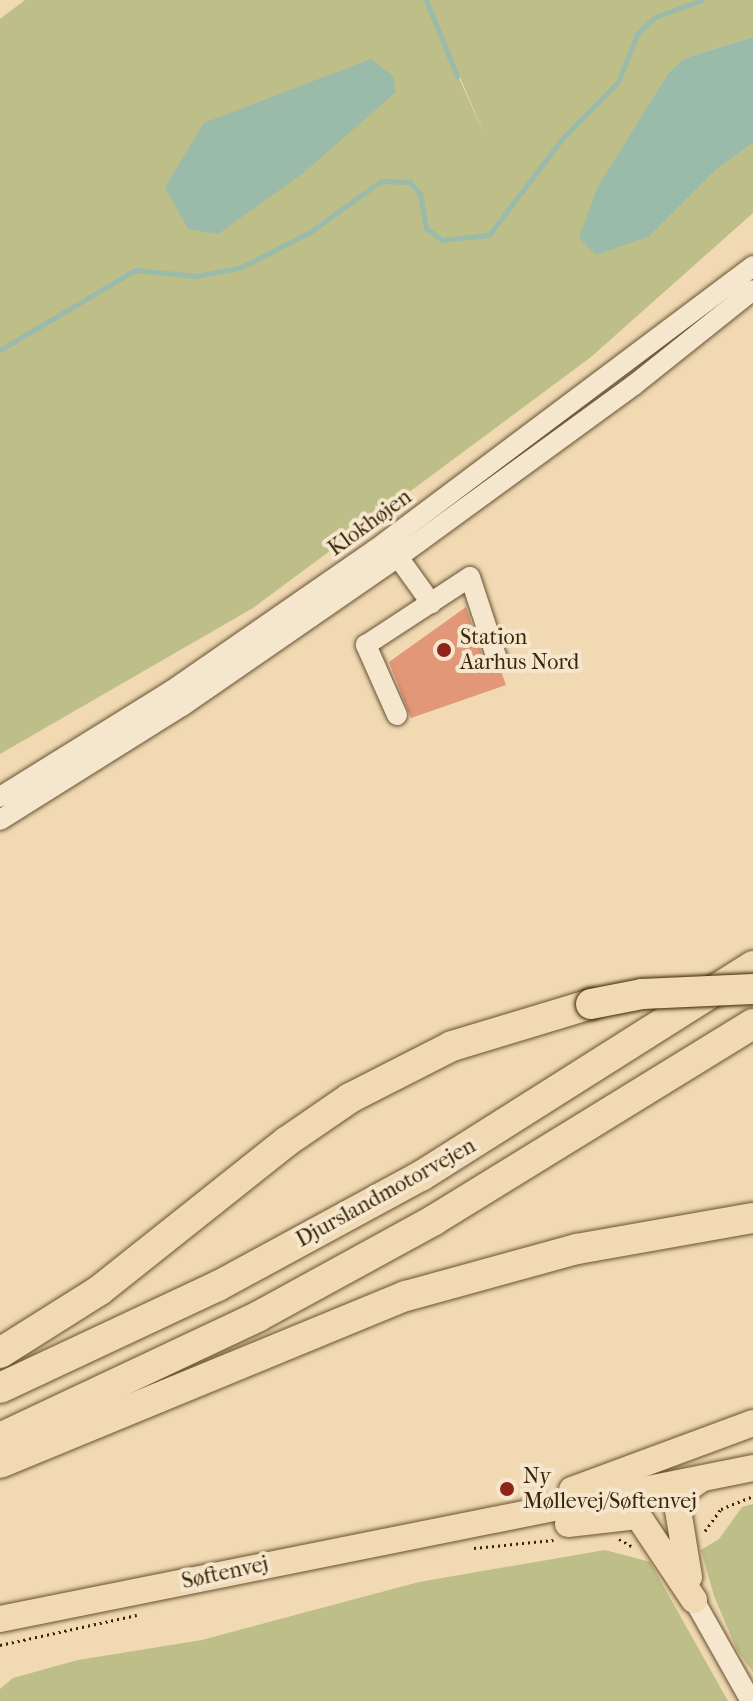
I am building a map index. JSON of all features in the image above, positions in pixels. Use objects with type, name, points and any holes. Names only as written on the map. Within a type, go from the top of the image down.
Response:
[{"type":"highway","name":"Djurslandmotorvejen","points":[[0,1388],[218,1286],[421,1176],[753,966]]},
{"type":"highway","points":[[0,1353],[100,1290],[286,1142],[350,1098],[452,1046],[591,1004],[642,994],[753,989]]},
{"type":"highway","name":"Djurslandmotorvejen","points":[[0,1438],[259,1316],[420,1228],[753,1024]]},
{"type":"highway","points":[[0,1463],[406,1296],[577,1249],[753,1218]]},
{"type":"main road","name":"Søftenvej","points":[[449,1527],[611,1478],[753,1423]]},
{"type":"main road","name":"Søftenvej","points":[[0,1619],[753,1468]]},
{"type":"main road","points":[[671,1542],[680,1499],[701,1479]]},
{"type":"main road","points":[[449,1527],[533,1531],[622,1514],[638,1516],[671,1542],[694,1600]]},
{"type":"street","name":"Klokhøjen","points":[[0,797],[171,691],[375,550],[753,266]]},
{"type":"street","name":"Klokhøjen","points":[[0,820],[182,706],[398,557],[634,385],[753,290]]},
{"type":"street","points":[[398,557],[431,603]]},
{"type":"street","points":[[397,715],[366,645],[470,577],[497,659]]},
{"type":"street","points":[[694,1600],[751,1701]]},
{"type":"path","points":[[609,1533],[636,1548],[671,1542],[709,1528],[733,1500],[753,1496]]},
{"type":"path","points":[[471,1548],[568,1538]]},
{"type":"path","points":[[0,1645],[153,1612]]},
{"type":"green space","points":[[25,0],[424,0],[486,138],[427,0],[753,0],[753,37],[685,58],[650,236],[717,169],[753,143],[753,213],[591,357],[253,608],[0,754],[0,19]]},
{"type":"green space","points":[[753,1504],[753,1672],[737,1650],[714,1596],[701,1550],[719,1539],[742,1507]]},
{"type":"green space","points":[[605,1550],[650,1562],[728,1701],[0,1701],[0,1689],[13,1678],[78,1660],[202,1640],[419,1582]]},
{"type":"shaded area","points":[[753,37],[753,143],[717,169],[650,236],[596,255],[579,238],[597,188],[668,74],[685,58]]},
{"type":"shaded area","points":[[371,59],[393,76],[396,92],[302,174],[218,234],[188,229],[165,187],[204,123]]},
{"type":"building","name":"Station Aarhus Nord","points":[[466,607],[485,664],[501,671],[506,685],[411,718],[389,662]]},
{"type":"waterway","points":[[426,0],[457,76]]},
{"type":"waterway","points":[[0,350],[135,270],[197,276],[242,267],[310,232],[381,181],[410,182],[420,194],[426,228],[442,240],[489,235],[561,140],[618,82],[637,34],[655,17],[702,0]]},
{"type":"place","name":"Station Aarhus Nord","points":[[444,650]]},
{"type":"place","name":"Ny Møllevej/Søftenvej","points":[[507,1489]]}]
